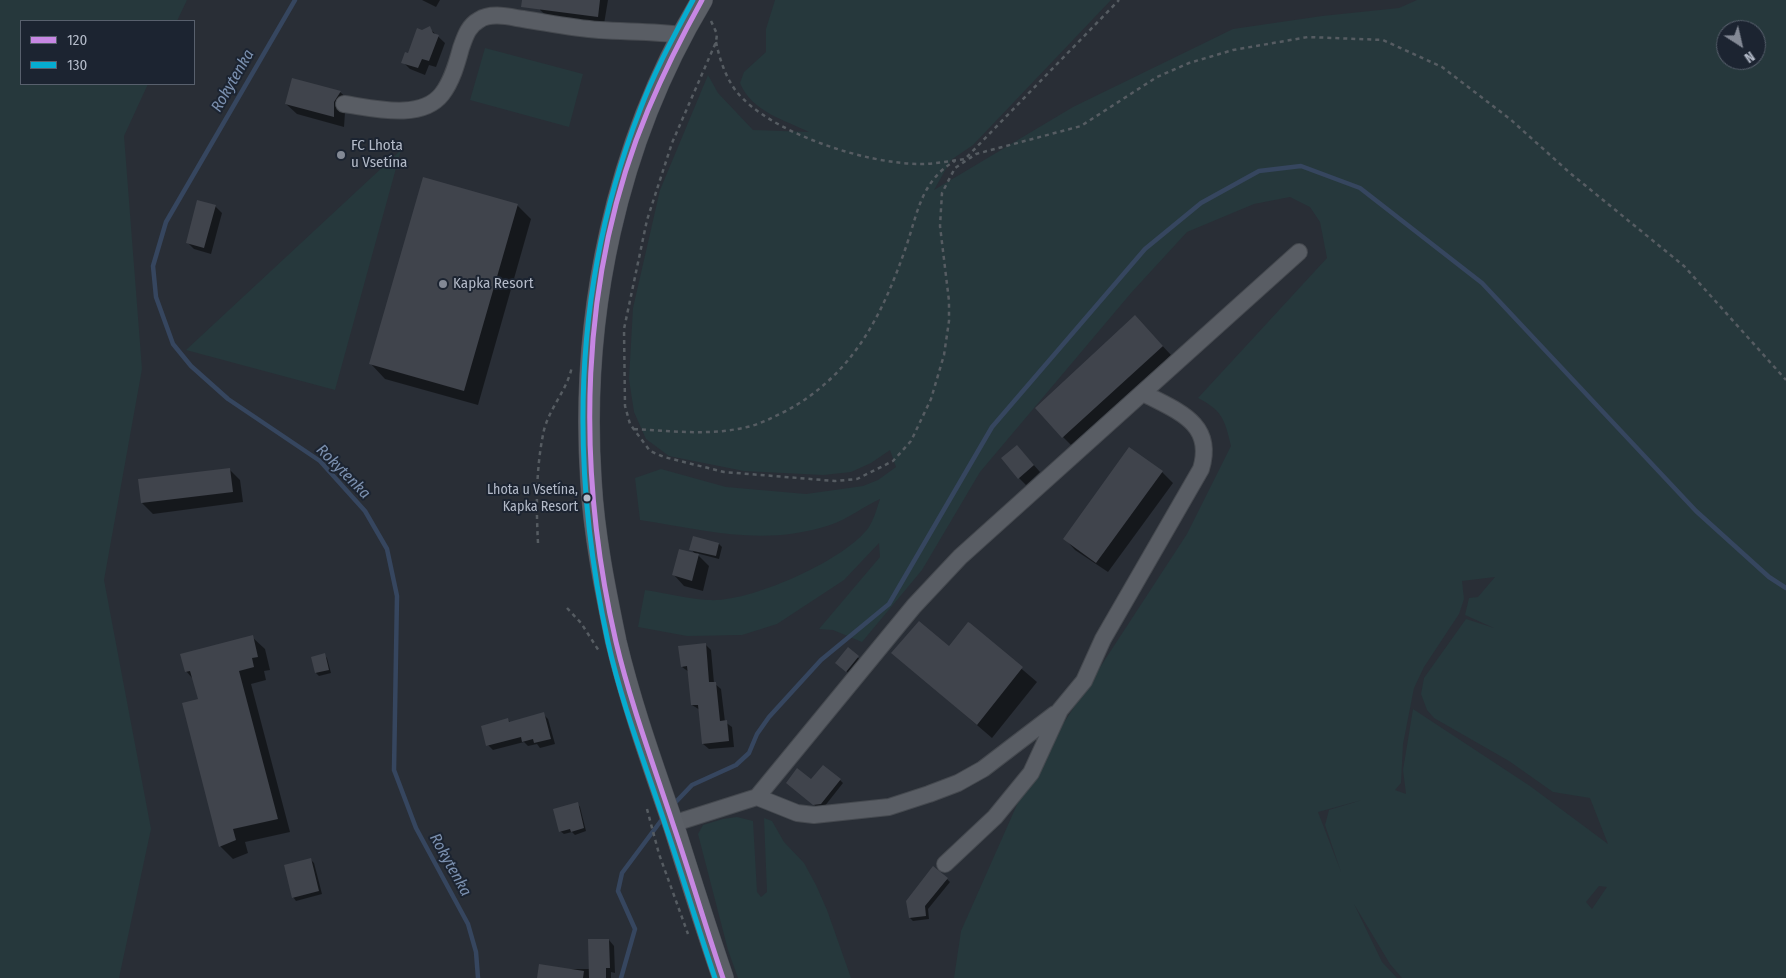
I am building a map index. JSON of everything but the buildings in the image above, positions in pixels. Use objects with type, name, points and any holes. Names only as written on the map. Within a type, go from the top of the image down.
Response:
[{"type":"main road","points":[[695,3],[646,116],[632,154],[611,227],[596,307],[590,396],[591,482],[604,584],[617,644],[638,722],[722,978]]},
{"type":"street","points":[[344,104],[390,110],[408,109],[433,102],[447,87],[466,33],[472,25],[487,16],[504,16],[576,28],[682,35]]},
{"type":"street","points":[[672,823],[757,797],[914,606],[960,557],[1299,252]]},
{"type":"street","points":[[757,797],[797,813],[814,815],[889,807],[936,792],[983,769],[1060,710],[1084,681],[1103,639],[1201,469],[1205,455],[1205,442],[1201,432],[1193,423],[1175,410],[1143,393]]},
{"type":"street","points":[[945,864],[995,818],[1022,786],[1031,773],[1060,710]]},
{"type":"path","points":[[716,42],[672,143],[638,253],[624,329],[626,406],[633,429],[650,451],[664,457],[724,472],[751,476],[835,481],[858,479],[893,462],[911,441],[931,399],[944,355],[949,322],[949,302],[940,226],[942,193],[956,168],[1119,0]]},
{"type":"path","points":[[695,3],[714,25],[716,42],[725,74],[736,91],[748,104],[782,127],[852,154],[919,164],[965,159],[976,154],[1082,126],[1157,77],[1198,60],[1233,50],[1308,37],[1384,40],[1442,67],[1510,119],[1570,173],[1684,266],[1786,380]]},
{"type":"path","points":[[633,429],[700,432],[747,427],[766,421],[804,401],[824,387],[856,351],[878,315],[896,274],[925,191],[941,169],[956,160]]},
{"type":"path","points":[[649,821],[688,936]]},
{"type":"shaded area","points":[[0,0],[187,0],[177,20],[20,20],[20,85],[148,85],[124,136],[142,369],[104,580],[151,829],[119,978],[0,978]]},
{"type":"shaded area","points":[[775,0],[1111,0],[973,145],[951,160],[934,190],[1073,107],[1233,29],[1322,16],[1399,8],[1417,0],[1786,0],[1786,978],[1402,978],[1390,964],[1354,904],[1382,962],[1397,978],[954,978],[961,931],[1031,773],[1187,534],[1231,446],[1227,429],[1221,417],[1206,402],[1198,398],[1327,258],[1320,222],[1310,207],[1290,197],[1254,204],[1187,232],[1131,293],[980,472],[922,570],[862,642],[833,630],[819,629],[880,557],[879,543],[844,580],[777,624],[742,635],[687,636],[638,627],[645,590],[709,600],[726,599],[771,587],[819,565],[840,553],[857,540],[869,527],[880,499],[837,522],[805,532],[758,536],[711,532],[640,520],[635,478],[661,469],[726,487],[806,494],[863,486],[878,480],[896,467],[890,450],[871,463],[851,472],[823,475],[744,471],[669,456],[646,439],[634,412],[629,379],[633,308],[660,190],[708,75],[718,93],[753,130],[809,132],[770,114],[752,101],[745,93],[740,83],[744,72],[766,52],[766,29]],"holes":[[[1495,577],[1478,597],[1469,598],[1465,615],[1494,628],[1466,619],[1424,678],[1421,694],[1427,710],[1434,718],[1509,761],[1553,792],[1590,798],[1608,844],[1530,786],[1413,709],[1403,770],[1406,794],[1395,790],[1401,783],[1403,744],[1414,688],[1424,667],[1459,614],[1464,599],[1462,581]],[[1362,800],[1329,810],[1325,825],[1341,872],[1318,812]],[[1599,886],[1607,887],[1592,909],[1586,902]]]},
{"type":"shaded area","points":[[485,48],[583,74],[569,127],[470,100]]},
{"type":"shaded area","points":[[401,150],[335,390],[186,350]]},
{"type":"shaded area","points":[[737,817],[753,821],[757,892],[761,897],[767,892],[764,818],[772,821],[784,842],[804,863],[827,910],[851,978],[738,978],[728,950],[698,834],[703,825]]},
{"type":"waterway","name":"Rokytenka","points":[[295,0],[166,222],[153,266],[156,297],[173,344],[191,366],[228,399],[320,461],[365,511],[387,549],[397,596],[394,770],[416,828],[468,924],[476,952],[478,978]]},
{"type":"waterway","points":[[672,806],[692,785],[736,765],[749,753],[757,734],[769,717],[821,660],[889,604],[992,427],[1145,249],[1201,203],[1259,171],[1301,166],[1360,188],[1482,283],[1696,511],[1769,577],[1786,588]]},
{"type":"waterway","points":[[621,978],[635,929],[618,891],[622,873],[663,818]]},
{"type":"transit line","name":"130","points":[[693,0],[658,68],[640,110],[618,175],[601,241],[590,307],[584,373],[583,440],[587,508],[595,575],[608,642],[627,712],[715,978]]},
{"type":"transit line","name":"120","points":[[702,0],[687,27],[648,110],[625,174],[608,239],[597,306],[591,373],[590,441],[594,509],[603,576],[616,642],[636,712],[723,978]]},
{"type":"place","name":"FC Lhota u Vsetína","points":[[341,155]]},
{"type":"place","name":"Kapka Resort","points":[[443,284]]},
{"type":"place","name":"Lhota u Vsetína, Kapka Resort","points":[[587,498]]}]
